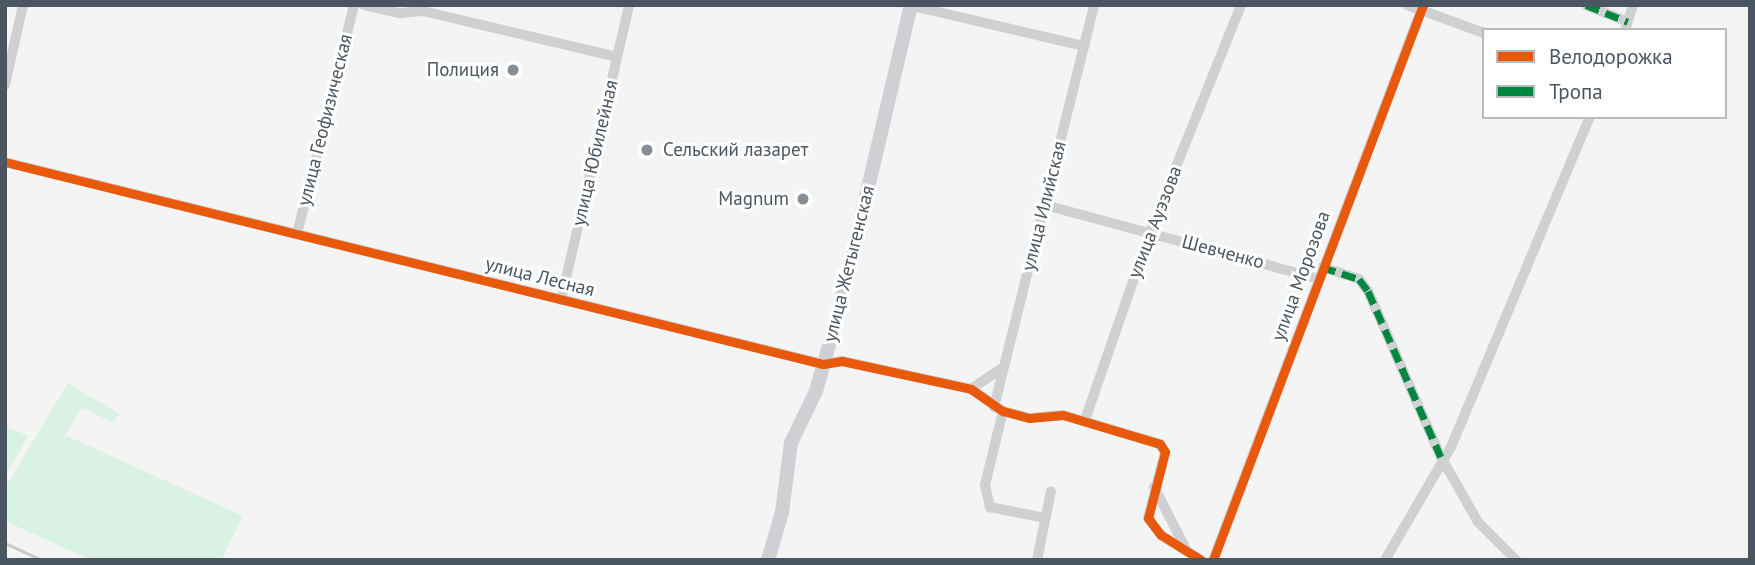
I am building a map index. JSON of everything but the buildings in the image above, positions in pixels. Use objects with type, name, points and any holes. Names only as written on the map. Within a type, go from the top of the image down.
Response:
[{"type":"main road","name":"улица Жетыгенская","points":[[768,560],[782,512],[791,443],[823,364],[910,6]]},
{"type":"street","points":[[5,85],[23,5]]},
{"type":"street","name":"улица Геофизическая","points":[[297,234],[354,5]]},
{"type":"street","points":[[364,5],[400,13],[436,13],[617,57]]},
{"type":"street","name":"улица Юбилейная","points":[[561,300],[629,5]]},
{"type":"street","name":"улица Илийская","points":[[1045,518],[990,507],[985,485],[999,409],[1002,368],[1094,5]]},
{"type":"street","name":"улица Ауэзова","points":[[1085,420],[1150,232],[1241,5]]},
{"type":"street","points":[[1407,5],[1422,8],[1482,32]]},
{"type":"street","points":[[1586,5],[1626,26],[1633,5]]},
{"type":"street","points":[[910,6],[1084,46]]},
{"type":"street","name":"улица Морозова","points":[[1213,560],[1422,8]]},
{"type":"street","points":[[1385,560],[1441,457],[1451,447],[1501,334],[1589,119]]},
{"type":"street","name":"улица Лесная","points":[[5,162],[823,364],[842,361],[971,389],[999,409],[1029,418],[1063,415],[1085,420]]},
{"type":"street","name":"Шевченко","points":[[1045,205],[1319,279]]},
{"type":"street","points":[[1322,267],[1359,279],[1368,291],[1441,457],[1478,522],[1516,560]]},
{"type":"street","points":[[971,389],[1002,368]]},
{"type":"street","points":[[1085,420],[1163,446],[1165,452],[1154,486],[1148,518],[1161,535],[1185,547],[1201,560]]},
{"type":"street","points":[[1154,486],[1185,547]]},
{"type":"street","points":[[1037,560],[1051,491]]},
{"type":"green space","points":[[68,383],[119,414],[113,423],[82,407],[65,435],[243,516],[221,560],[91,560],[5,521],[5,488]]},
{"type":"green space","points":[[5,426],[28,436],[5,477]]},
{"type":"railway","points":[[5,543],[42,560]]},
{"type":"marked path","points":[[1586,5],[1628,22]]},
{"type":"marked path","points":[[1322,267],[1359,279],[1368,291],[1441,457]]},
{"type":"cycle path","points":[[1213,560],[1423,5]]},
{"type":"cycle path","points":[[5,162],[823,364],[842,361],[971,389],[1003,411],[1029,418],[1063,415],[1160,444],[1165,452],[1148,518],[1161,535],[1201,560]]},
{"type":"place","name":"Полиция","points":[[513,70]]},
{"type":"place","name":"Сельский лазарет","points":[[647,150]]},
{"type":"place","name":"Magnum","points":[[803,199]]}]
